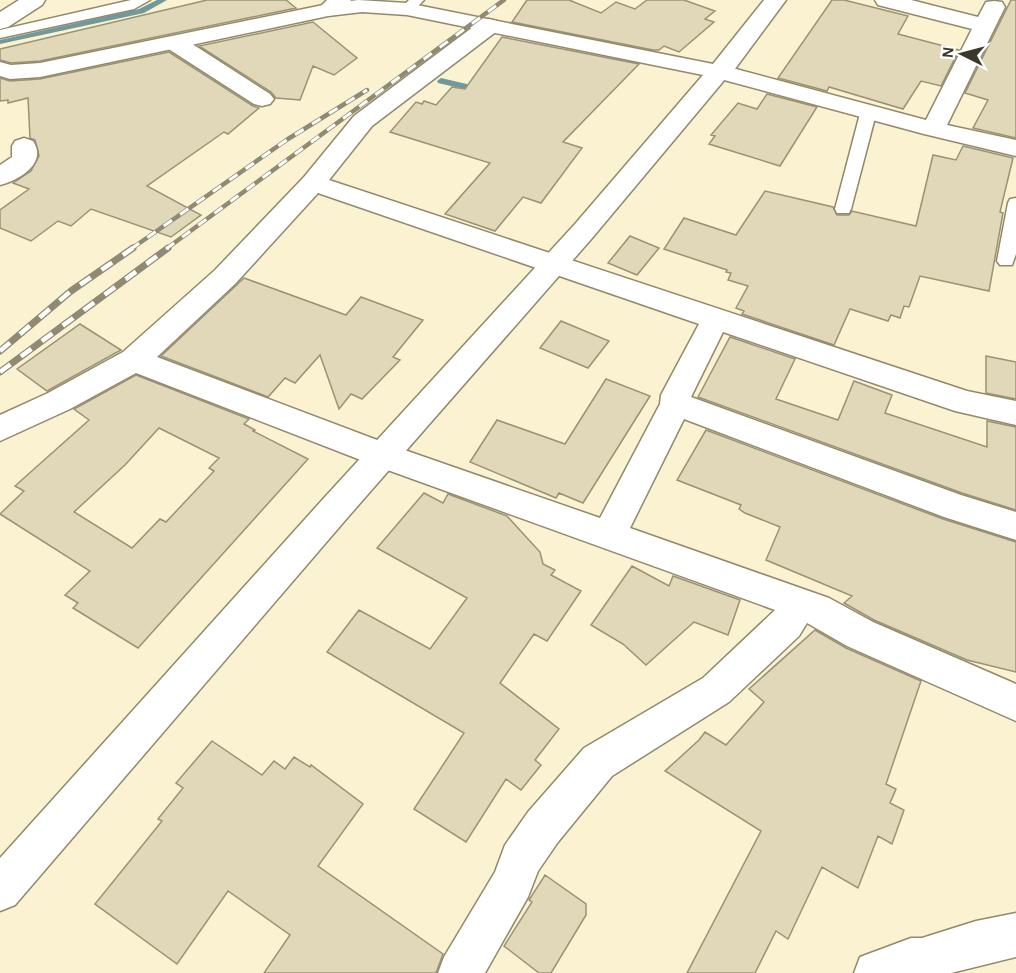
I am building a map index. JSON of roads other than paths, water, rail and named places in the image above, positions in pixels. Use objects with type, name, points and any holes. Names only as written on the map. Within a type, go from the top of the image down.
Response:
[{"type":"street","points":[[0,22],[34,0]]},
{"type":"street","points":[[0,890],[382,455],[554,264],[721,72],[775,0]]},
{"type":"street","points":[[886,0],[989,16],[933,129]]},
{"type":"street","points":[[0,69],[10,72],[40,70],[175,44],[334,5],[412,5],[489,26],[721,72],[933,129],[1016,148]]},
{"type":"street","points":[[0,429],[59,402],[134,360],[225,277],[313,183],[363,121],[489,26]]},
{"type":"street","points":[[175,44],[262,99]]},
{"type":"street","points":[[0,177],[25,160],[24,146]]},
{"type":"street","points":[[313,183],[966,403],[1016,413]]},
{"type":"street","points":[[609,535],[676,404],[676,395],[716,318]]},
{"type":"street","points":[[134,360],[382,455],[816,609],[860,634],[1016,704]]},
{"type":"street","points":[[676,404],[956,507],[1016,526]]},
{"type":"street","points":[[460,973],[513,882],[520,860],[543,827],[598,762],[716,690],[786,625],[800,603]]},
{"type":"street","points":[[876,973],[911,960],[922,960],[1016,935]]},
{"type":"lane","points":[[0,34],[129,6],[142,0]]},
{"type":"lane","points":[[843,209],[869,110]]},
{"type":"lane","points":[[1006,261],[1016,203]]},
{"type":"waterway","points":[[0,42],[141,11],[163,0]]},
{"type":"waterway","points":[[441,81],[481,90]]},
{"type":"railway","points":[[166,249],[504,0]]},
{"type":"railway","points":[[131,249],[288,139],[367,90]]},
{"type":"railway","points":[[0,351],[71,291],[133,248]]},
{"type":"railway","points":[[0,372],[168,248]]}]
